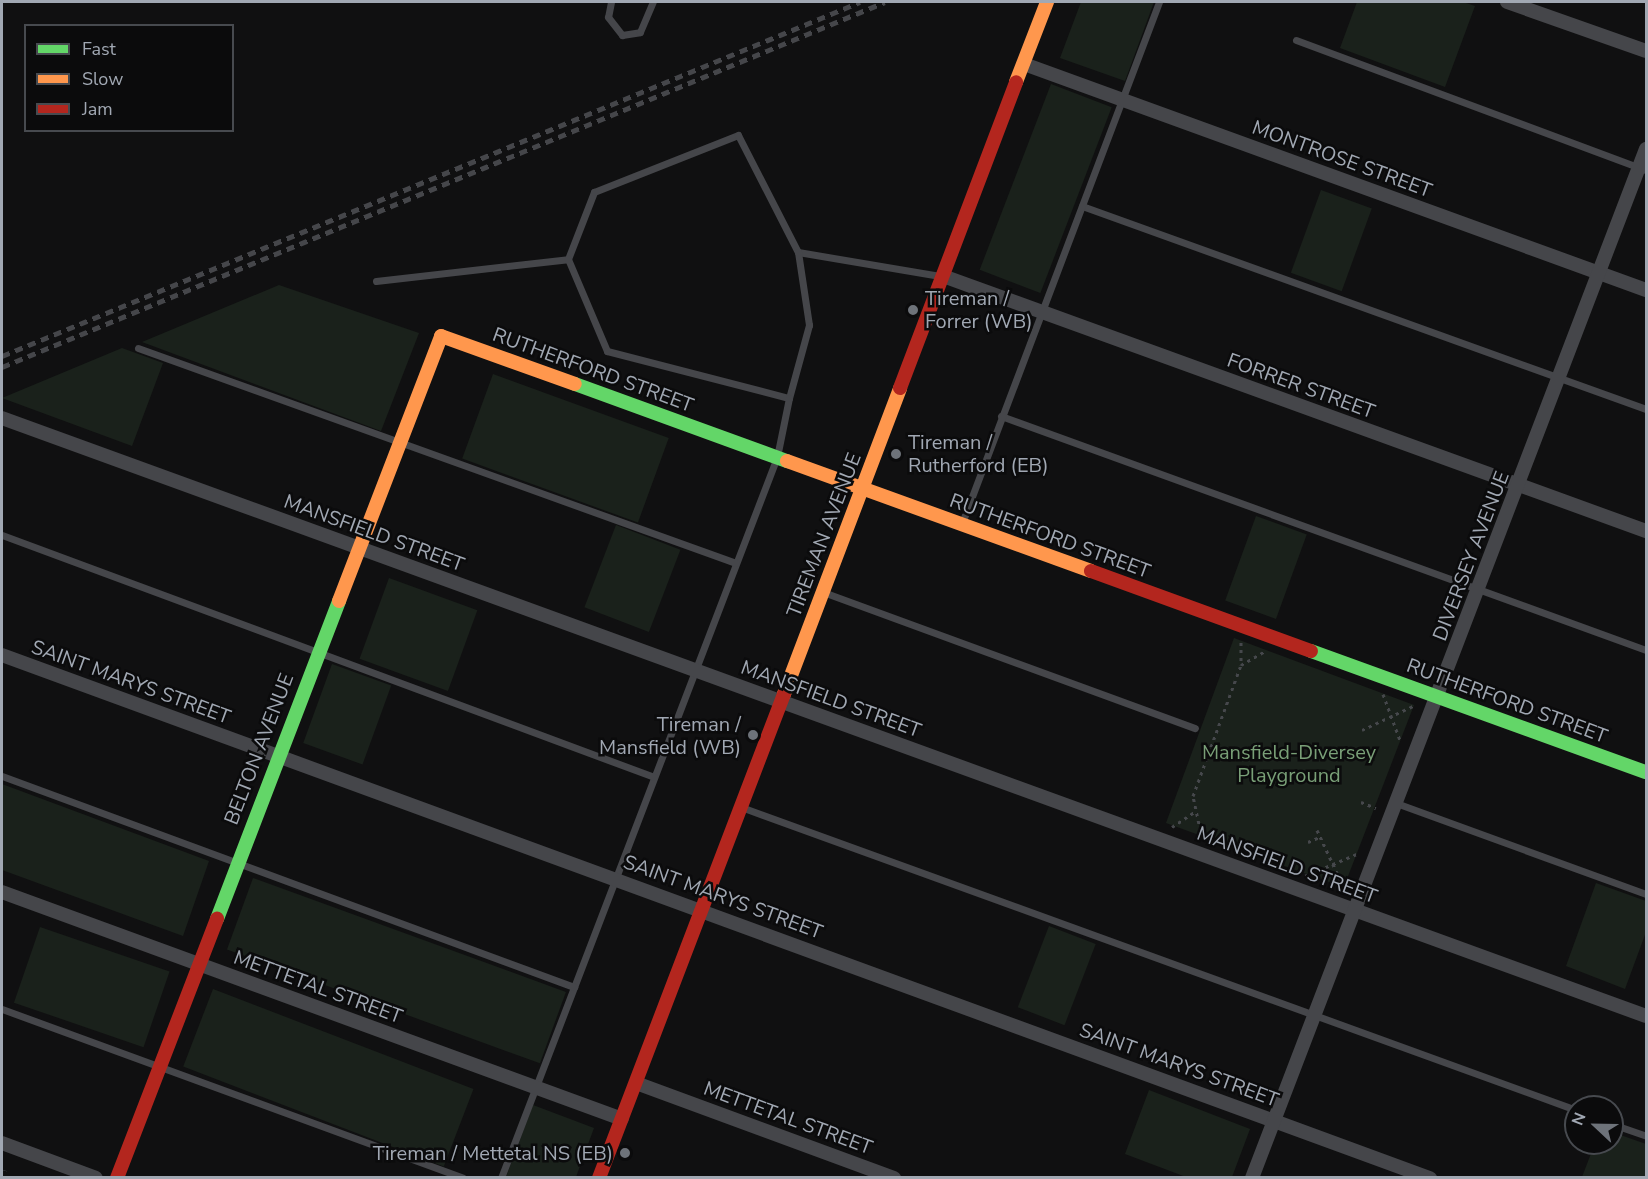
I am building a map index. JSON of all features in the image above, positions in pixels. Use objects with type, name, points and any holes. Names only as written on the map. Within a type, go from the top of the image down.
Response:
[{"type":"street","name":"TIREMAN AVENUE","points":[[621,1119],[782,702],[1047,2]]},
{"type":"street","points":[[1507,2],[1647,51]]},
{"type":"street","name":"MONTROSE STREET","points":[[1024,64],[1647,290]]},
{"type":"street","name":"DIVERSEY AVENUE","points":[[1252,1178],[1600,273],[1643,168],[1647,149]]},
{"type":"street","name":"FORRER STREET","points":[[943,276],[1647,531]]},
{"type":"street","name":"RUTHERFORD STREET","points":[[441,336],[1647,772]]},
{"type":"street","name":"BELTON AVENUE","points":[[117,1178],[441,336]]},
{"type":"street","name":"MANSFIELD STREET","points":[[2,418],[1647,1016]]},
{"type":"street","name":"SAINT MARYS STREET","points":[[2,655],[1430,1178]]},
{"type":"street","name":"METTETAL STREET","points":[[2,892],[621,1119]]},
{"type":"street","name":"METTETAL STREET","points":[[636,1083],[894,1178]]},
{"type":"street","points":[[599,1178],[621,1119]]},
{"type":"street","points":[[2,1143],[96,1178]]},
{"type":"lane","points":[[610,2],[608,17],[622,35],[640,32],[653,2]]},
{"type":"lane","points":[[961,525],[1159,2]]},
{"type":"lane","points":[[1296,40],[1643,168]]},
{"type":"lane","points":[[501,1178],[777,457],[789,398],[809,325],[798,252],[738,135],[594,192],[568,259],[607,351],[789,398]]},
{"type":"lane","points":[[1082,206],[1647,409]]},
{"type":"lane","points":[[798,252],[943,276]]},
{"type":"lane","points":[[376,281],[568,259]]},
{"type":"lane","points":[[138,348],[382,437],[400,439],[736,563]]},
{"type":"lane","points":[[1001,416],[1647,650]]},
{"type":"lane","points":[[2,535],[317,654],[654,777]]},
{"type":"lane","points":[[823,592],[1195,728]]},
{"type":"lane","points":[[2,776],[574,987]]},
{"type":"lane","points":[[1396,803],[1647,894]]},
{"type":"lane","points":[[741,807],[1564,1106]]},
{"type":"lane","points":[[2,1009],[463,1178]]},
{"type":"lane","points":[[1624,1128],[1647,1136]]},
{"type":"path","points":[[1202,838],[1194,812],[1193,796],[1241,665],[1241,640]]},
{"type":"path","points":[[1241,665],[1268,650]]},
{"type":"path","points":[[1379,690],[1393,715],[1401,743]]},
{"type":"path","points":[[1362,730],[1416,704]]},
{"type":"path","points":[[1361,802],[1376,808]]},
{"type":"path","points":[[1172,828],[1194,812]]},
{"type":"path","points":[[1317,830],[1345,890]]},
{"type":"path","points":[[1308,842],[1320,837]]},
{"type":"path","points":[[1305,876],[1359,853]]},
{"type":"path","points":[[3,1178],[5,1170]]},
{"type":"green space","points":[[1081,2],[1154,2],[1125,81],[1060,58]]},
{"type":"green space","points":[[1357,2],[1463,2],[1475,6],[1445,87],[1340,48]]},
{"type":"green space","points":[[1051,84],[1112,107],[1040,293],[980,270]]},
{"type":"green space","points":[[1321,190],[1372,208],[1342,291],[1291,273]]},
{"type":"green space","points":[[279,285],[419,333],[381,431],[142,342]]},
{"type":"green space","points":[[122,348],[163,363],[132,446],[2,398]]},
{"type":"green space","points":[[493,374],[669,438],[638,523],[462,459]]},
{"type":"green space","points":[[1256,516],[1307,534],[1276,619],[1225,601]]},
{"type":"green space","points":[[616,525],[680,550],[649,632],[584,607]]},
{"type":"green space","points":[[389,578],[477,610],[448,691],[360,659]]},
{"type":"green space","name":"Mansfield-Diversey Playground","points":[[1234,638],[1414,705],[1345,884],[1340,886],[1166,823]]},
{"type":"green space","points":[[332,664],[391,686],[362,764],[303,743]]},
{"type":"green space","points":[[2,784],[209,861],[183,936],[2,870]]},
{"type":"green space","points":[[253,878],[566,992],[540,1063],[227,949]]},
{"type":"green space","points":[[1596,883],[1646,901],[1646,932],[1625,989],[1566,966]]},
{"type":"green space","points":[[1049,926],[1096,944],[1065,1025],[1018,1007]]},
{"type":"green space","points":[[40,927],[170,972],[143,1047],[14,1003]]},
{"type":"green space","points":[[213,989],[473,1089],[444,1166],[183,1066]]},
{"type":"green space","points":[[1149,1090],[1250,1129],[1232,1177],[1186,1177],[1125,1154]]},
{"type":"green space","points":[[533,1105],[594,1128],[576,1177],[506,1177]]},
{"type":"green space","points":[[1624,1136],[1646,1144],[1646,1177],[1582,1177],[1590,1155],[1624,1155]]},
{"type":"railway","points":[[2,356],[860,2]]},
{"type":"railway","points":[[2,367],[885,2]]},
{"type":"traffic: fast","points":[[575,384],[787,461]]},
{"type":"traffic: fast","points":[[217,919],[339,601]]},
{"type":"traffic: fast","points":[[1311,651],[1646,772]]},
{"type":"traffic: slow","points":[[1016,82],[1047,2]]},
{"type":"traffic: slow","points":[[339,601],[441,336],[575,384]]},
{"type":"traffic: slow","points":[[784,694],[900,388]]},
{"type":"traffic: slow","points":[[787,461],[1091,571]]},
{"type":"traffic: jam","points":[[900,388],[1016,82]]},
{"type":"traffic: jam","points":[[1091,571],[1311,651]]},
{"type":"traffic: jam","points":[[599,1178],[784,694]]},
{"type":"traffic: jam","points":[[117,1178],[217,919]]},
{"type":"place","name":"Tireman / Forrer (WB)","points":[[913,310]]},
{"type":"place","name":"Tireman / Rutherford (EB)","points":[[896,454]]},
{"type":"place","name":"Tireman / Mansfield (WB)","points":[[753,735]]},
{"type":"place","name":"Tireman / Mettetal NS (EB)","points":[[625,1153]]}]
